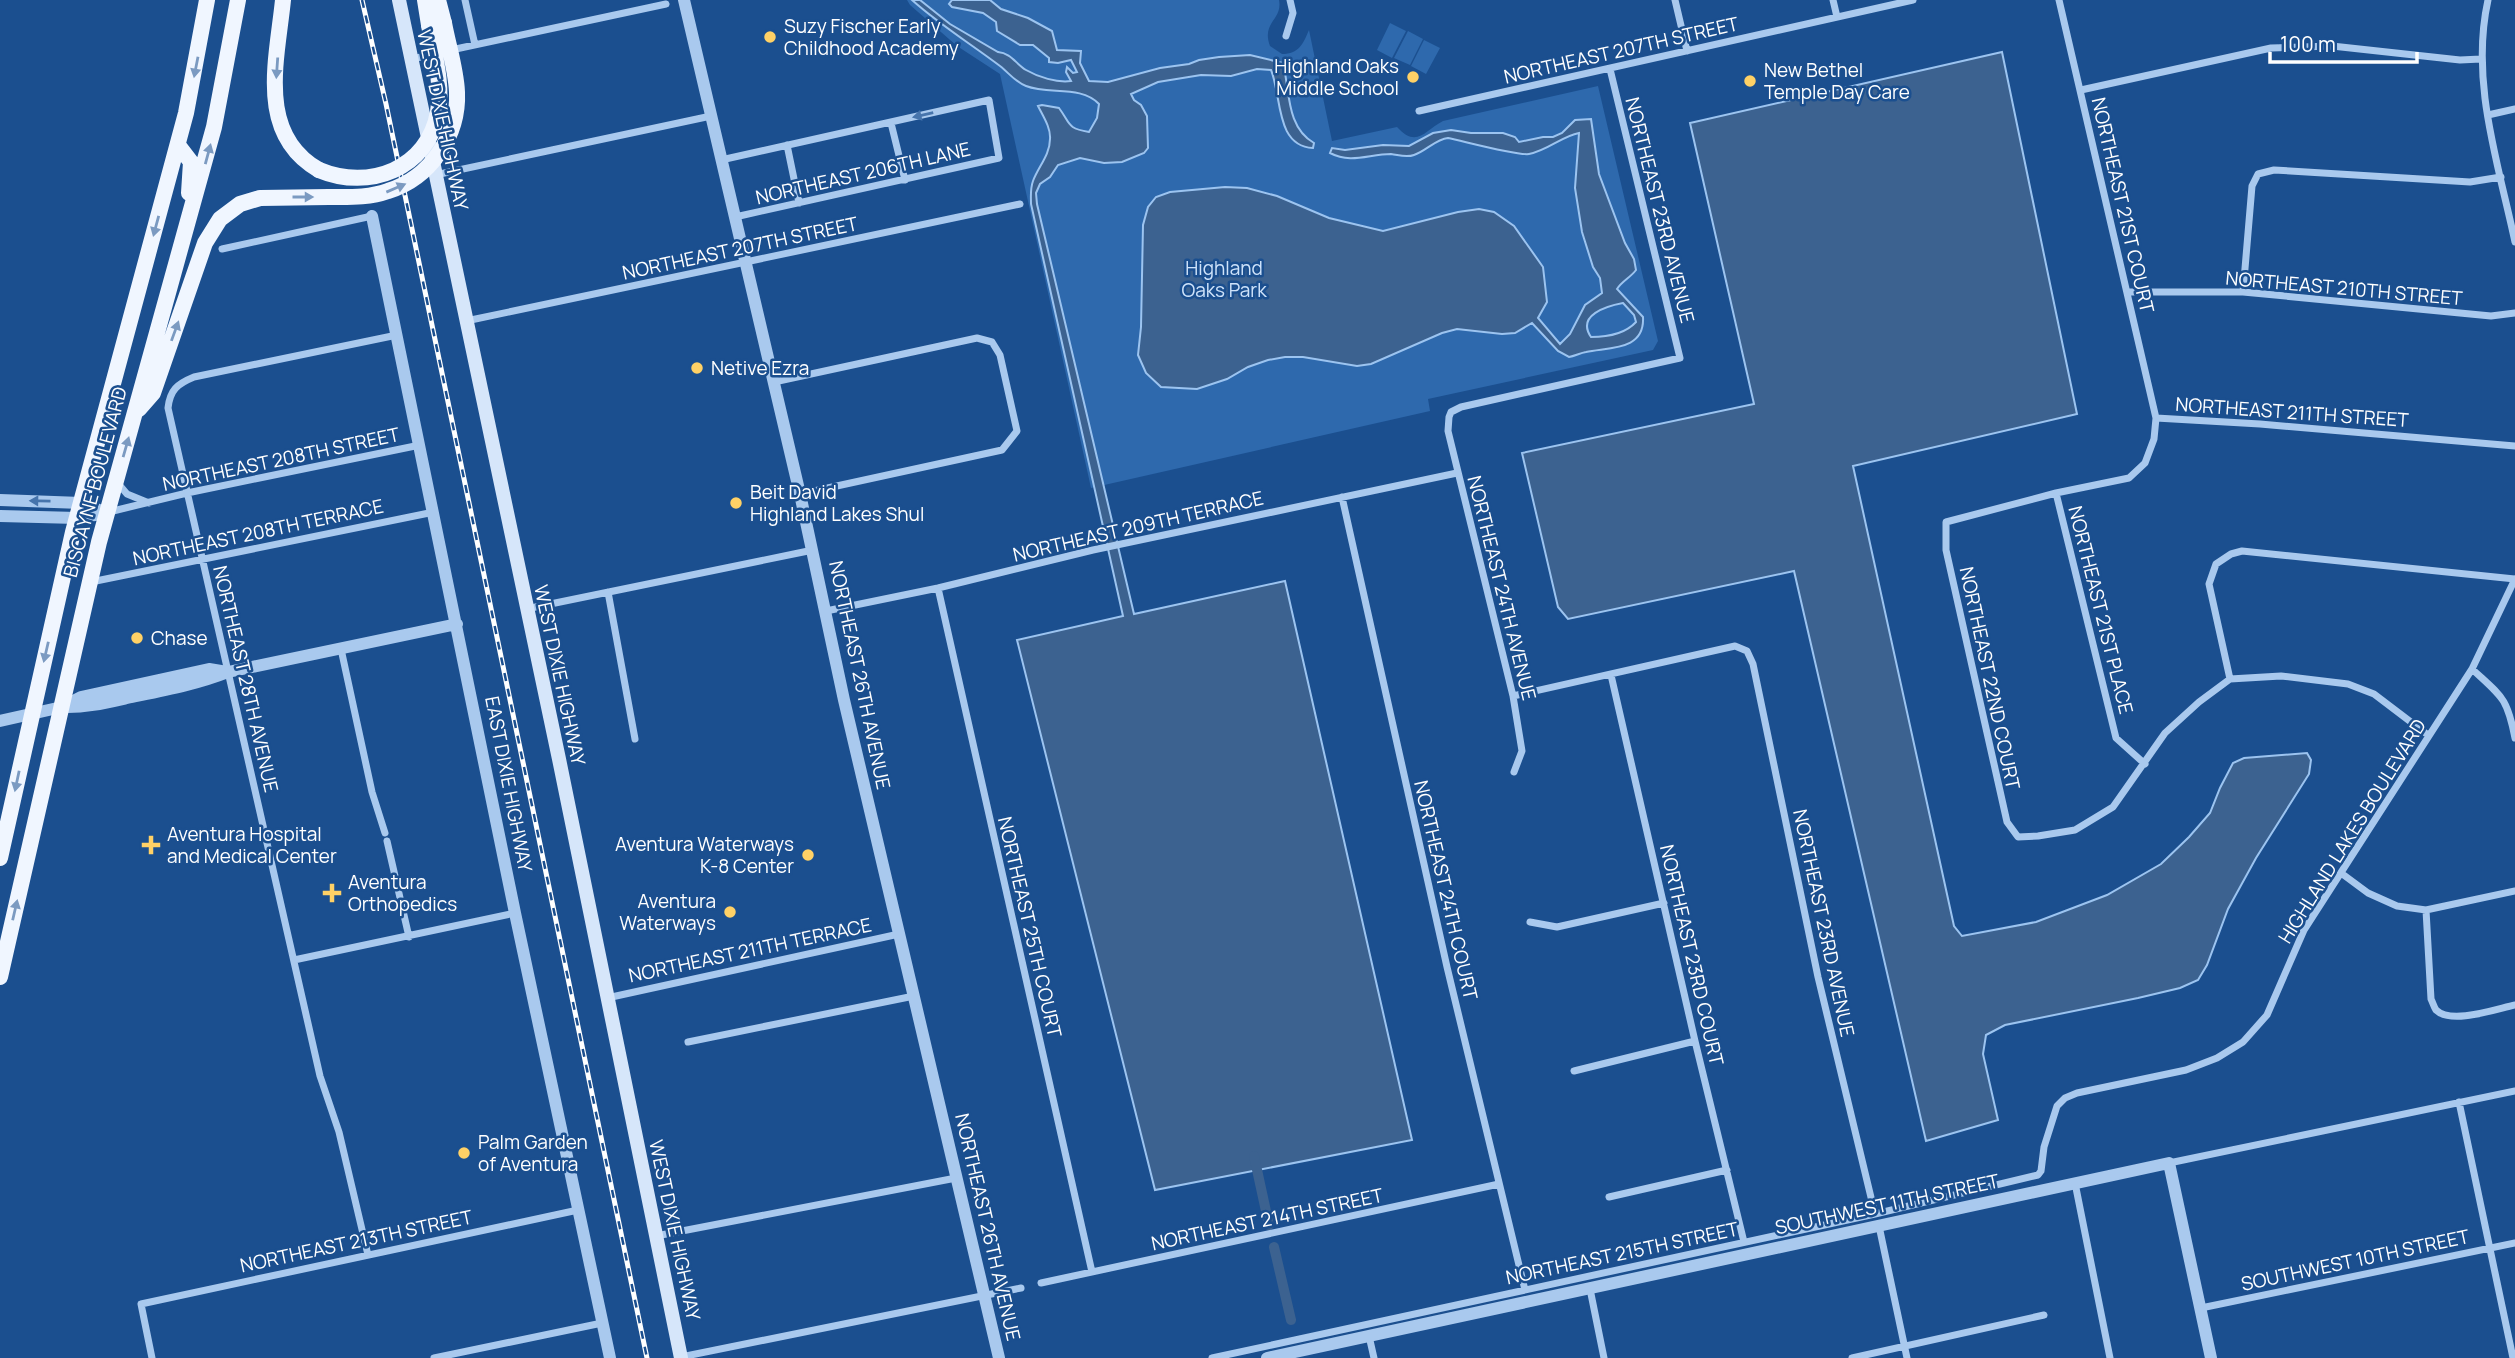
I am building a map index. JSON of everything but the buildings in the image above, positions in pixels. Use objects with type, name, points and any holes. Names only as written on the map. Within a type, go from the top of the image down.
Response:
[{"type":"main road","name":"BISCAYNE BOULEVARD","points":[[0,855],[79,510],[178,145],[196,68],[207,0]]},
{"type":"main road","name":"BISCAYNE BOULEVARD","points":[[0,977],[89,582],[218,111],[238,0]]},
{"type":"main road","points":[[283,0],[275,99],[276,114],[282,131],[303,159],[320,170],[348,178],[378,176],[400,167],[423,146],[434,125],[439,102],[436,24],[438,0]]},
{"type":"main road","name":"WEST DIXIE HIGHWAY","points":[[399,0],[681,1358]]},
{"type":"main road","points":[[135,413],[153,393],[211,230],[226,214],[240,204],[272,197],[357,197],[389,191],[420,175],[440,152],[454,122],[457,102],[455,75],[425,0]]},
{"type":"main road","points":[[178,145],[191,162],[188,185],[190,220]]},
{"type":"street","points":[[465,0],[475,45]]},
{"type":"street","name":"NORTHEAST 26TH AVENUE","points":[[684,0],[813,550],[844,700],[999,1358]]},
{"type":"street","points":[[1286,36],[1293,13],[1290,0]]},
{"type":"street","points":[[1675,0],[1687,51]]},
{"type":"street","points":[[1833,0],[1837,17]]},
{"type":"street","name":"NORTHEAST 207TH STREET","points":[[1419,111],[1913,0]]},
{"type":"street","name":"NORTHEAST 21ST COURT","points":[[2059,0],[2156,418]]},
{"type":"street","points":[[2488,0],[2482,25],[2482,84],[2515,242]]},
{"type":"street","points":[[411,59],[666,4]]},
{"type":"street","points":[[2081,90],[2272,48],[2332,46],[2460,60],[2481,59]]},
{"type":"street","name":"NORTHEAST 23RD AVENUE","points":[[1451,412],[1461,407],[1680,358],[1610,69]]},
{"type":"street","name":"NORTHEAST 206TH LANE","points":[[734,217],[999,158],[989,100],[891,123]]},
{"type":"street","points":[[2488,115],[2515,108]]},
{"type":"street","points":[[435,174],[711,116]]},
{"type":"street","points":[[720,160],[891,123],[905,180]]},
{"type":"street","points":[[787,145],[799,203]]},
{"type":"street","points":[[2243,292],[2252,186],[2258,174],[2274,170],[2470,182],[2501,177]]},
{"type":"street","name":"NORTHEAST 207TH STREET","points":[[466,321],[1020,204]]},
{"type":"street","points":[[222,249],[372,216]]},
{"type":"street","name":"EAST DIXIE HIGHWAY","points":[[372,216],[515,914],[610,1358]]},
{"type":"street","name":"NORTHEAST 210TH STREET","points":[[2128,292],[2243,292],[2491,316],[2515,313]]},
{"type":"street","name":"NORTHEAST 28TH AVENUE","points":[[368,1255],[339,1132],[320,1076],[168,408],[169,395],[178,383],[194,377],[397,335]]},
{"type":"street","points":[[774,382],[977,338],[992,342],[1000,355],[1017,431],[1002,450],[800,494]]},
{"type":"street","name":"NORTHEAST 24TH AVENUE","points":[[1451,412],[1447,421],[1457,473],[1513,695],[1522,751],[1514,772]]},
{"type":"street","name":"NORTHEAST 211TH STREET","points":[[1946,522],[2056,493],[2129,478],[2145,463],[2154,439],[2156,418],[2260,424],[2515,446]]},
{"type":"street","name":"NORTHEAST 208TH STREET","points":[[107,513],[187,493],[420,445]]},
{"type":"street","name":"NORTHEAST 209TH TERRACE","points":[[826,611],[1457,473]]},
{"type":"street","name":"NORTHEAST 208TH STREET","points":[[116,481],[127,494],[149,503]]},
{"type":"street","name":"NORTHEAST 21ST PLACE","points":[[2056,493],[2116,738],[2145,764]]},
{"type":"street","name":"NORTHEAST 24TH COURT","points":[[1342,497],[1447,967],[1525,1290]]},
{"type":"street","points":[[0,500],[107,513]]},
{"type":"street","points":[[0,516],[79,510]]},
{"type":"street","name":"NORTHEAST 208TH TERRACE","points":[[89,582],[434,512]]},
{"type":"street","name":"NORTHEAST 22ND COURT","points":[[1946,522],[1946,550],[1997,784],[2007,822],[2018,837],[2075,830],[2113,807],[2145,764]]},
{"type":"street","points":[[526,609],[813,550]]},
{"type":"street","points":[[2230,679],[2209,584],[2216,564],[2231,554],[2242,551],[2515,579]]},
{"type":"street","name":"HIGHLAND LAKES BOULEVARD","points":[[2038,1175],[2057,1106],[2065,1098],[2077,1093],[2186,1070],[2217,1058],[2243,1042],[2267,1015],[2304,930],[2473,668],[2515,579]]},
{"type":"street","name":"NORTHEAST 25TH COURT","points":[[938,588],[1091,1272]]},
{"type":"street","points":[[608,592],[635,739]]},
{"type":"street","points":[[0,721],[62,707],[81,698],[209,669],[228,672],[457,624]]},
{"type":"street","name":"NORTHEAST 23RD AVENUE","points":[[1611,675],[1735,646],[1747,651],[1753,664],[1818,977],[1908,1358]]},
{"type":"street","points":[[341,649],[372,792],[386,837],[409,937]]},
{"type":"street","points":[[2473,668],[2502,697],[2509,708],[2515,738]]},
{"type":"street","points":[[1513,695],[1611,675]]},
{"type":"street","name":"NORTHEAST 23RD COURT","points":[[1611,675],[1744,1242]]},
{"type":"street","points":[[2145,764],[2165,733],[2199,702],[2230,679],[2281,676],[2348,684],[2374,694],[2428,735]]},
{"type":"street","points":[[2342,873],[2368,893],[2397,905],[2426,910],[2515,891]]},
{"type":"street","points":[[1530,922],[1557,927],[1664,903]]},
{"type":"street","points":[[2426,910],[2431,999],[2436,1010],[2458,1018],[2515,1005]]},
{"type":"street","points":[[294,960],[515,914]]},
{"type":"street","name":"NORTHEAST 211TH TERRACE","points":[[607,998],[899,934]]},
{"type":"street","points":[[688,1042],[914,996]]},
{"type":"street","points":[[1574,1071],[1695,1041]]},
{"type":"street","name":"SOUTHWEST 11TH STREET","points":[[1267,1358],[1590,1289],[1877,1220],[2075,1183],[2515,1091]]},
{"type":"street","points":[[2459,1102],[2513,1358]]},
{"type":"street","points":[[2169,1163],[2211,1358]]},
{"type":"street","points":[[1609,1197],[1727,1170]]},
{"type":"street","name":"NORTHEAST 215TH STREET","points":[[1212,1358],[1744,1242],[1877,1220],[2038,1175]]},
{"type":"street","points":[[656,1236],[956,1178]]},
{"type":"street","points":[[2075,1183],[2110,1358]]},
{"type":"street","name":"NORTHEAST 214TH STREET","points":[[1041,1283],[1499,1184]]},
{"type":"street","name":"NORTHEAST 213TH STREET","points":[[152,1358],[141,1304],[578,1210]]},
{"type":"street","name":"SOUTHWEST 10TH STREET","points":[[2201,1307],[2515,1243]]},
{"type":"street","points":[[681,1358],[1021,1288]]},
{"type":"street","points":[[1590,1289],[1604,1358]]},
{"type":"street","points":[[1852,1358],[2044,1315]]},
{"type":"street","points":[[434,1358],[602,1323]]},
{"type":"street","points":[[1369,1336],[1374,1358]]},
{"type":"green space","name":"Highland Oaks Park","points":[[907,0],[1279,0],[1278,12],[1268,32],[1270,46],[1282,54],[1293,52],[1302,44],[1309,30],[1332,141],[1397,127],[1410,137],[1421,136],[1443,121],[1598,86],[1658,341],[1653,350],[1428,399],[1430,411],[1091,488],[1000,74],[957,46]]},
{"type":"green space","points":[[1390,23],[1406,31],[1392,58],[1377,50]]},
{"type":"green space","points":[[1408,31],[1423,39],[1410,65],[1394,58]]},
{"type":"green space","points":[[1424,40],[1440,48],[1426,74],[1411,66]]},
{"type":"shaded area","points":[[912,0],[920,0],[950,24],[1006,54],[1026,70],[1054,80],[1071,81],[1066,72],[1067,67],[1073,73],[1077,72],[1071,60],[1049,62],[1049,58],[1033,45],[1020,45],[997,31],[996,22],[983,13],[952,7],[949,4],[952,0],[990,0],[1001,9],[1028,18],[1052,31],[1057,50],[1081,51],[1080,63],[1089,81],[1108,82],[1160,68],[1219,57],[1250,55],[1283,63],[1294,118],[1298,128],[1314,143],[1313,148],[1292,139],[1286,129],[1271,70],[1257,69],[1231,76],[1201,75],[1158,82],[1131,94],[1147,116],[1148,148],[1144,153],[1122,162],[1104,163],[1080,158],[1058,165],[1050,177],[1040,184],[1036,193],[1037,204],[1134,614],[1285,581],[1412,1140],[1155,1190],[1017,640],[1123,616],[1031,204],[1032,184],[1046,156],[1050,139],[1048,126],[1038,106],[1059,108],[1073,127],[1089,132],[1097,118],[1099,104],[1083,94],[1035,89],[1022,84]]},
{"type":"shaded area","points":[[2002,52],[2077,414],[1853,466],[1954,926],[1962,936],[2036,922],[2107,895],[2161,864],[2189,837],[2210,813],[2233,763],[2244,758],[2307,753],[2311,760],[2309,774],[2256,858],[2228,909],[2207,965],[2198,980],[2180,988],[2138,998],[2005,1025],[1986,1035],[1983,1054],[1998,1120],[1926,1141],[1794,571],[1568,619],[1558,607],[1522,453],[1754,404],[1690,123]]},
{"type":"shaded area","points":[[1591,119],[1599,174],[1625,243],[1634,259],[1636,270],[1617,289],[1643,317],[1642,328],[1632,342],[1569,357],[1558,351],[1532,323],[1515,333],[1457,329],[1371,364],[1357,366],[1303,357],[1268,360],[1197,389],[1161,387],[1146,373],[1138,355],[1143,225],[1148,207],[1156,197],[1170,192],[1225,187],[1247,188],[1277,196],[1329,218],[1383,231],[1458,212],[1479,209],[1494,212],[1514,226],[1543,267],[1547,302],[1538,318],[1560,344],[1570,334],[1585,305],[1602,293],[1600,278],[1593,267],[1582,232],[1575,188],[1579,133],[1529,154],[1502,151],[1448,138],[1408,156],[1391,154],[1345,158],[1330,153],[1332,148],[1345,150],[1383,145],[1409,146],[1433,133],[1451,130],[1503,133],[1515,137],[1519,142],[1553,137],[1562,133],[1575,120]],"holes":[[[1623,303],[1634,315],[1636,322],[1615,334],[1591,337],[1587,329],[1590,317],[1609,306]]]},
{"type":"waterway","points":[[1254,1156],[1269,1225]]},
{"type":"waterway","points":[[1274,1247],[1291,1320]]},
{"type":"railway","points":[[362,0],[386,104],[647,1358]]},
{"type":"place","name":"Suzy Fischer Early Childhood Academy","points":[[770,37]]},
{"type":"place","name":"Highland Oaks Middle School","points":[[1413,77]]},
{"type":"place","name":"New Bethel Temple Day Care","points":[[1750,81]]},
{"type":"place","name":"Netive Ezra","points":[[697,368]]},
{"type":"place","name":"Beit David Highland Lakes Shul","points":[[736,503]]},
{"type":"place","name":"Chase","points":[[137,638]]},
{"type":"place","name":"Aventura Hospital and Medical Center","points":[[151,845]]},
{"type":"place","name":"Aventura Waterways K-8 Center","points":[[808,855]]},
{"type":"place","name":"Aventura Orthopedics","points":[[332,893]]},
{"type":"place","name":"Aventura Waterways","points":[[730,912]]},
{"type":"place","name":"Palm Garden of Aventura","points":[[464,1153]]}]
